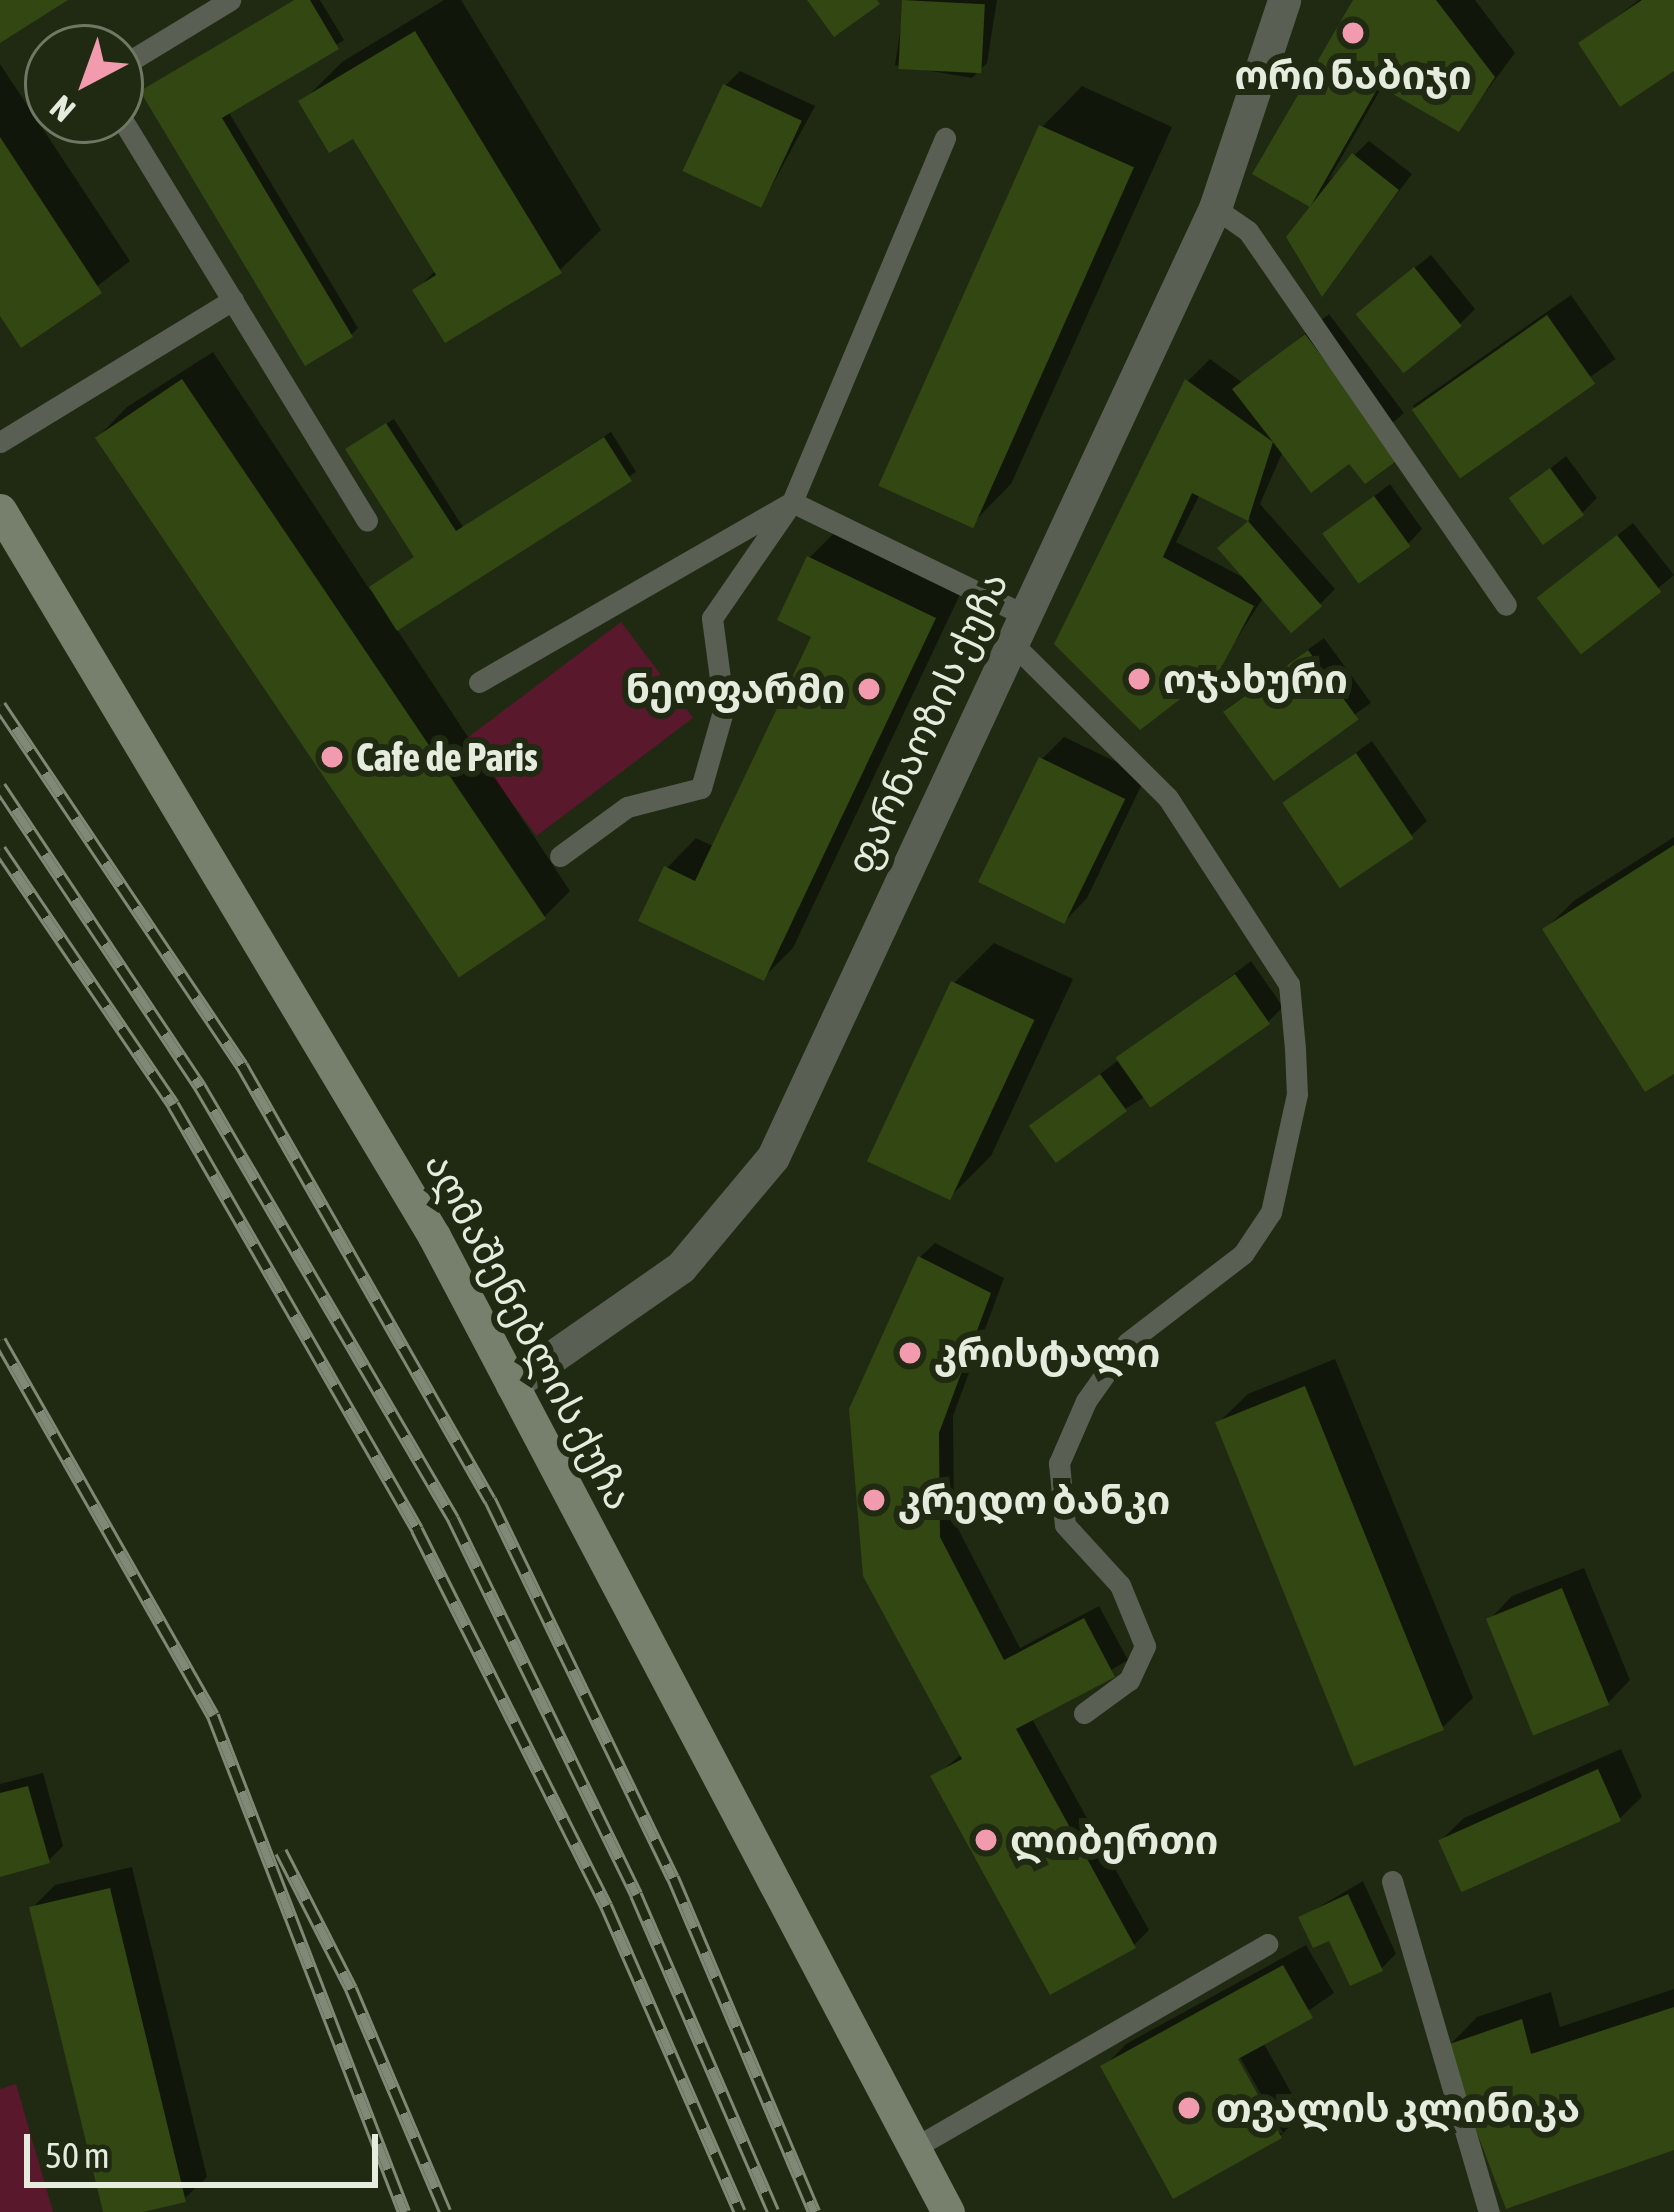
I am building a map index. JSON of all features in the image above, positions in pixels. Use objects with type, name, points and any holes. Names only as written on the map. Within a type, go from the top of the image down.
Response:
[{"type":"main road","name":"აღმაშენებლის ქუჩა","points":[[0,510],[434,1236],[948,2212]]},
{"type":"street","name":"ფარნაოზის ქუჩა","points":[[512,1384],[681,1267],[773,1157],[1215,208],[1284,0]]},
{"type":"lane","points":[[144,52],[230,0]]},
{"type":"lane","points":[[560,856],[627,807],[700,788],[724,708],[712,618],[792,502],[945,138]]},
{"type":"lane","points":[[137,144],[367,521]]},
{"type":"lane","points":[[1215,208],[1248,231],[1506,605]]},
{"type":"lane","points":[[0,442],[233,300]]},
{"type":"lane","points":[[792,502],[1017,628],[1168,799],[1289,984],[1297,1094],[1271,1212],[1243,1254],[1127,1343],[1086,1401],[1059,1463],[1065,1525],[1120,1586],[1145,1646],[1129,1680],[1084,1713]]},
{"type":"lane","points":[[478,682],[792,502]]},
{"type":"lane","points":[[1392,1881],[1490,2212]]},
{"type":"lane","points":[[914,2148],[1267,1944]]},
{"type":"shaded area","points":[[621,622],[693,718],[537,836],[464,740]]},
{"type":"shaded area","points":[[16,2084],[53,2212],[0,2212],[0,2089]]},
{"type":"building","points":[[0,0],[68,0],[24,24],[0,43]]},
{"type":"building","points":[[294,0],[310,0],[339,49],[222,118],[353,337],[305,366],[144,98],[144,89]]},
{"type":"building","points":[[807,0],[877,0],[880,4],[834,37]]},
{"type":"building","points":[[902,0],[985,4],[981,73],[898,69]]},
{"type":"building","points":[[1353,0],[1436,0],[1495,77],[1459,132],[1379,86],[1310,207],[1252,174]]},
{"type":"building","points":[[1642,0],[1674,0],[1674,71],[1620,107],[1578,43]]},
{"type":"building","points":[[415,31],[562,273],[445,343],[412,290],[436,275],[353,139],[329,153],[298,101]]},
{"type":"building","points":[[723,84],[802,121],[761,208],[682,171]]},
{"type":"building","points":[[1039,125],[1134,167],[973,528],[878,486]]},
{"type":"building","points":[[0,137],[102,293],[21,348],[0,316]]},
{"type":"building","points":[[1352,153],[1399,190],[1322,297],[1286,237]]},
{"type":"building","points":[[1414,267],[1462,326],[1404,373],[1356,314]]},
{"type":"building","points":[[1547,315],[1595,384],[1460,478],[1412,410]]},
{"type":"building","points":[[1305,334],[1399,459],[1365,484],[1349,464],[1311,493],[1232,389]]},
{"type":"building","points":[[182,379],[546,919],[459,977],[95,438]]},
{"type":"building","points":[[1185,379],[1273,442],[1248,521],[1192,493],[1163,557],[1254,606],[1221,668],[1140,730],[1054,644]]},
{"type":"building","points":[[386,423],[456,531],[604,437],[632,481],[397,631],[369,587],[414,557],[345,449]]},
{"type":"building","points":[[1550,468],[1584,515],[1543,545],[1509,498]]},
{"type":"building","points":[[1374,496],[1410,546],[1359,584],[1322,534]]},
{"type":"building","points":[[1248,521],[1322,606],[1291,633],[1217,548]]},
{"type":"building","points":[[1617,535],[1661,592],[1581,655],[1537,598]]},
{"type":"building","points":[[807,556],[936,618],[764,981],[638,921],[664,866],[695,881],[811,637],[777,620]]},
{"type":"building","points":[[1308,650],[1359,720],[1274,781],[1223,712]]},
{"type":"building","points":[[1356,753],[1414,838],[1340,888],[1282,803]]},
{"type":"building","points":[[1039,757],[1125,799],[1064,924],[978,882]]},
{"type":"building","points":[[1674,845],[1674,1074],[1645,1092],[1542,929]]},
{"type":"building","points":[[1235,974],[1270,1024],[1150,1108],[1115,1058]]},
{"type":"building","points":[[951,981],[1034,1020],[950,1200],[867,1161]]},
{"type":"building","points":[[1100,1074],[1127,1111],[1056,1163],[1029,1126]]},
{"type":"building","points":[[918,1256],[991,1293],[939,1433],[940,1537],[1004,1660],[1084,1618],[1115,1677],[1016,1729],[1136,1948],[1050,1995],[930,1776],[962,1759],[863,1576],[849,1409]]},
{"type":"building","points":[[1305,1386],[1444,1730],[1354,1766],[1215,1422]]},
{"type":"building","points":[[1562,1588],[1609,1705],[1533,1736],[1486,1619]]},
{"type":"building","points":[[1598,1769],[1621,1821],[1461,1892],[1438,1840]]},
{"type":"building","points":[[28,1786],[50,1863],[0,1877],[0,1793]]},
{"type":"building","points":[[110,1888],[186,2202],[143,2212],[103,2212],[29,1907]]},
{"type":"building","points":[[1348,1894],[1383,1971],[1350,1986],[1329,1941],[1313,1948],[1298,1917]]},
{"type":"building","points":[[1283,1965],[1313,2018],[1238,2059],[1282,2138],[1173,2199],[1100,2066]]},
{"type":"building","points":[[1674,2007],[1674,2150],[1506,2209],[1444,2046],[1522,2019],[1531,2054]]},
{"type":"railway","points":[[0,706],[242,1066],[490,1500],[673,1878],[814,2212]]},
{"type":"railway","points":[[0,787],[200,1087],[453,1519],[636,1895],[773,2212]]},
{"type":"railway","points":[[0,850],[173,1105],[417,1530],[606,1906],[740,2212]]},
{"type":"railway","points":[[0,1341],[213,1716],[404,2212]]},
{"type":"railway","points":[[281,1852],[351,1989],[445,2212]]},
{"type":"place","name":"ორი ნაბიჯი","points":[[1353,33]]},
{"type":"place","name":"ოჯახური","points":[[1139,679]]},
{"type":"place","name":"ნეოფარმი","points":[[869,689]]},
{"type":"place","name":"Cafe de Paris","points":[[332,757]]},
{"type":"place","name":"კრისტალი","points":[[910,1353]]},
{"type":"place","name":"კრედო ბანკი","points":[[874,1500]]},
{"type":"place","name":"ლიბერთი","points":[[986,1840]]},
{"type":"place","name":"თვალის კლინიკა","points":[[1189,2108]]}]
